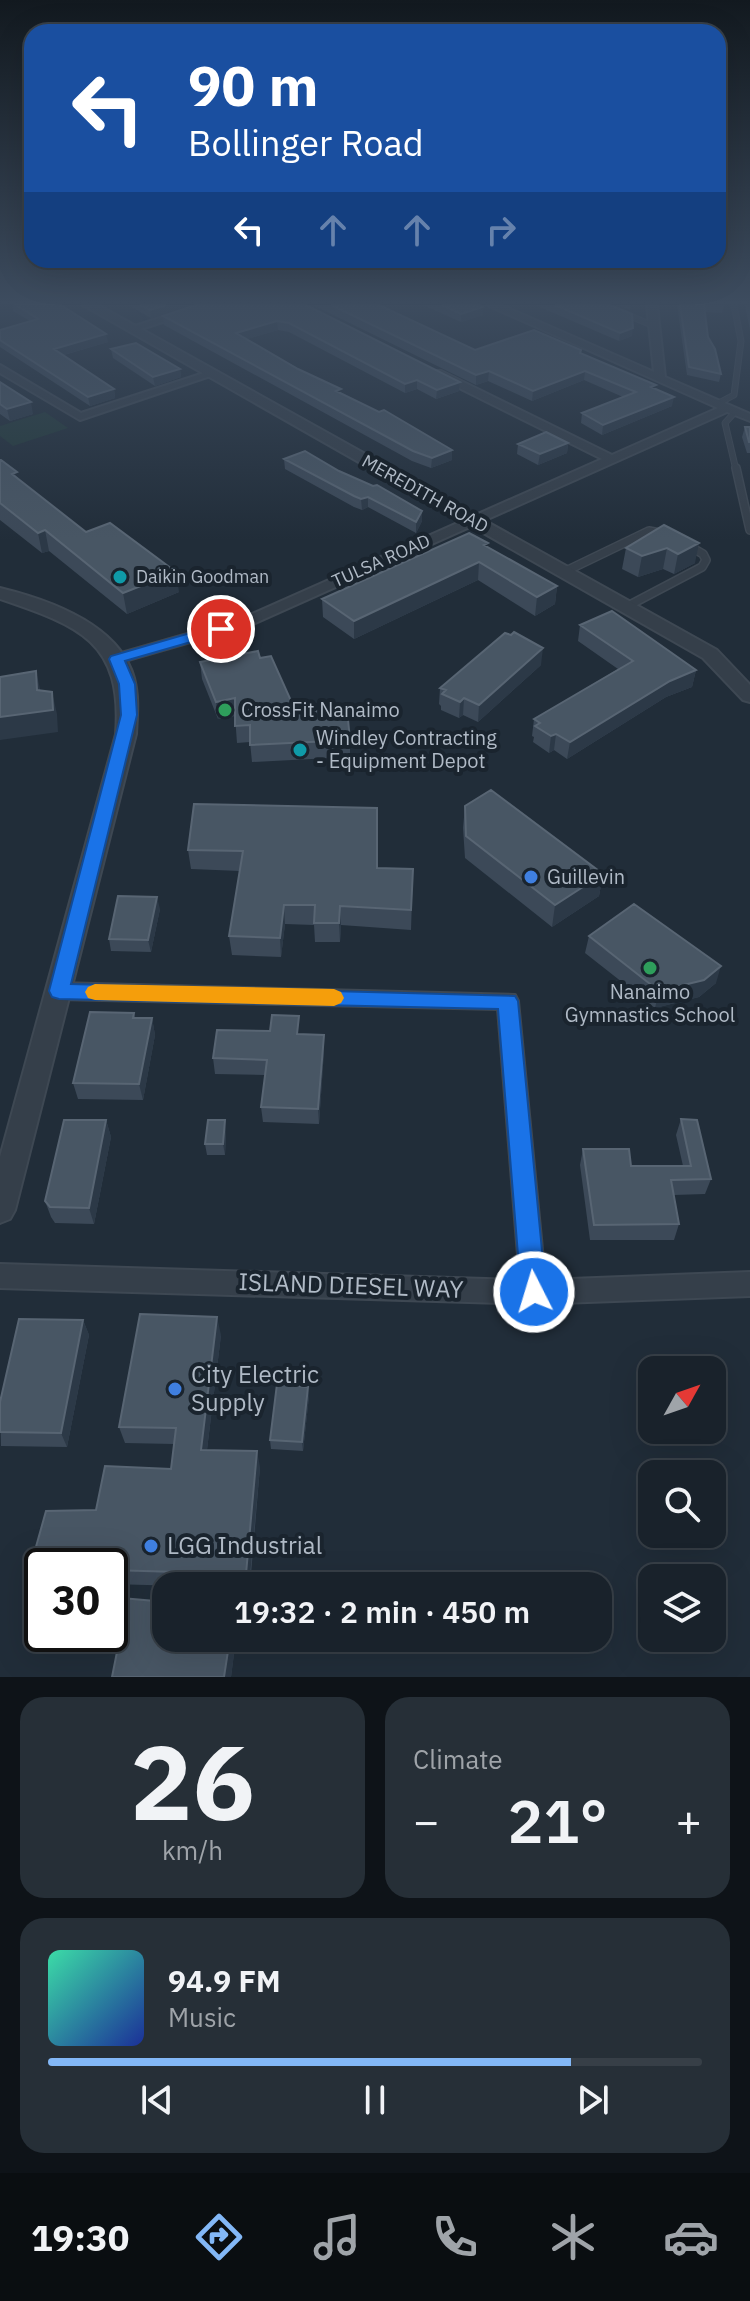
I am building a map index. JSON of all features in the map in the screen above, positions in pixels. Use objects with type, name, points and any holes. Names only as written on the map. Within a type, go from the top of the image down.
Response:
[{"type":"street","points":[[25,383],[80,417],[183,383]]},
{"type":"street","name":"MEREDITH ROAD","points":[[227,383],[710,654],[749,694]]},
{"type":"street","points":[[457,383],[612,459]]},
{"type":"street","points":[[670,383],[750,418]]},
{"type":"street","name":"TULSA ROAD","points":[[116,659],[248,621],[727,408]]},
{"type":"street","points":[[0,593],[75,620],[98,636],[116,659],[127,684],[129,715],[0,1210]]},
{"type":"street","points":[[59,991],[508,1001],[534,1292]]},
{"type":"street","name":"ISLAND DIESEL WAY","points":[[0,1276],[534,1292],[750,1284]]},
{"type":"lane","points":[[736,383],[725,423],[750,530]]},
{"type":"lane","points":[[564,572],[653,530],[703,554],[706,560],[702,567],[626,607]]},
{"type":"green space","points":[[45,412],[68,428],[13,446],[0,436],[0,426]]},
{"type":"building","points":[[0,383],[31,402],[7,409],[0,404]]},
{"type":"building","points":[[67,383],[105,383],[114,389],[88,397]]},
{"type":"building","points":[[288,383],[329,383],[341,389],[336,391],[379,412],[384,410],[452,450],[432,458],[413,451]]},
{"type":"building","points":[[424,383],[456,383],[437,390]]},
{"type":"building","points":[[516,383],[553,383],[533,391]]},
{"type":"building","points":[[615,383],[652,383],[656,385],[651,387],[674,397],[603,425],[582,413],[636,392]]},
{"type":"building","points":[[745,427],[750,427],[750,442],[749,442]]},
{"type":"building","points":[[546,432],[568,443],[540,454],[518,444]]},
{"type":"building","points":[[305,451],[339,471],[377,485],[422,511],[416,522],[368,497],[361,499],[354,496],[284,459]]},
{"type":"building","points":[[0,460],[17,472],[12,474],[86,532],[110,523],[176,572],[123,593],[45,530],[38,533],[0,503]]},
{"type":"building","points":[[664,525],[699,543],[678,554],[667,548],[642,556],[626,548]]},
{"type":"building","points":[[469,533],[488,543],[484,545],[557,586],[537,597],[479,562],[354,621],[322,599]]},
{"type":"building","points":[[612,611],[696,670],[670,681],[570,742],[556,734],[551,736],[535,726],[540,723],[534,719],[633,661],[580,625]]},
{"type":"building","points":[[514,632],[543,648],[479,705],[464,698],[460,702],[442,694],[446,690],[440,688],[505,633],[511,635]]},
{"type":"building","points":[[258,651],[260,658],[271,656],[296,712],[347,709],[350,740],[250,745],[250,725],[235,726],[235,698],[216,702],[200,662]]},
{"type":"building","points":[[36,671],[37,690],[52,692],[53,710],[0,717],[0,677]]},
{"type":"building","points":[[491,790],[603,874],[555,905],[466,836],[465,806]]},
{"type":"building","points":[[194,804],[377,808],[377,868],[413,869],[411,910],[340,906],[339,923],[314,923],[315,905],[284,905],[280,938],[229,936],[243,851],[188,850]]},
{"type":"building","points":[[118,896],[157,897],[148,940],[109,939]]},
{"type":"building","name":"Nanaimo Gymnastics School","points":[[634,904],[721,966],[704,980],[659,991],[589,936]]},
{"type":"building","points":[[90,1012],[134,1013],[133,1018],[152,1018],[139,1084],[73,1083]]},
{"type":"building","points":[[272,1015],[299,1016],[297,1034],[324,1035],[318,1109],[261,1107],[267,1060],[213,1058],[217,1030],[270,1031]]},
{"type":"building","points":[[681,1119],[697,1120],[711,1179],[671,1180],[679,1224],[594,1225],[583,1149],[629,1149],[631,1166],[691,1166]]},
{"type":"building","points":[[64,1120],[106,1120],[89,1208],[50,1207],[45,1201]]},
{"type":"building","points":[[208,1120],[225,1120],[223,1144],[205,1144]]},
{"type":"building","points":[[140,1314],[217,1317],[201,1450],[257,1451],[246,1572],[128,1571],[128,1548],[36,1548],[46,1511],[96,1510],[105,1466],[171,1469],[176,1428],[119,1427]]},
{"type":"building","points":[[19,1319],[83,1320],[61,1433],[0,1432],[0,1402]]},
{"type":"building","points":[[277,1384],[308,1387],[302,1442],[270,1440]]},
{"type":"building","points":[[128,1599],[152,1601],[152,1652],[228,1652],[224,1677],[112,1677],[117,1652],[128,1652]]},
{"type":"slow traffic","points":[[95,992],[334,998]]},
{"type":"place","name":"Daikin Goodman","points":[[120,577]]},
{"type":"place","name":"CrossFit Nanaimo","points":[[225,710]]},
{"type":"place","name":"Windley Contracting - Equipment Depot","points":[[300,750]]},
{"type":"place","name":"Guillevin","points":[[531,877]]},
{"type":"place","name":"Nanaimo Gymnastics School","points":[[650,968]]},
{"type":"place","name":"City Electric Supply","points":[[175,1389]]},
{"type":"place","name":"LGG Industrial","points":[[151,1546]]},
{"type":"route","points":[[221,629],[116,659],[123,671],[130,699],[126,734],[59,991],[508,1001],[534,1292]]}]
